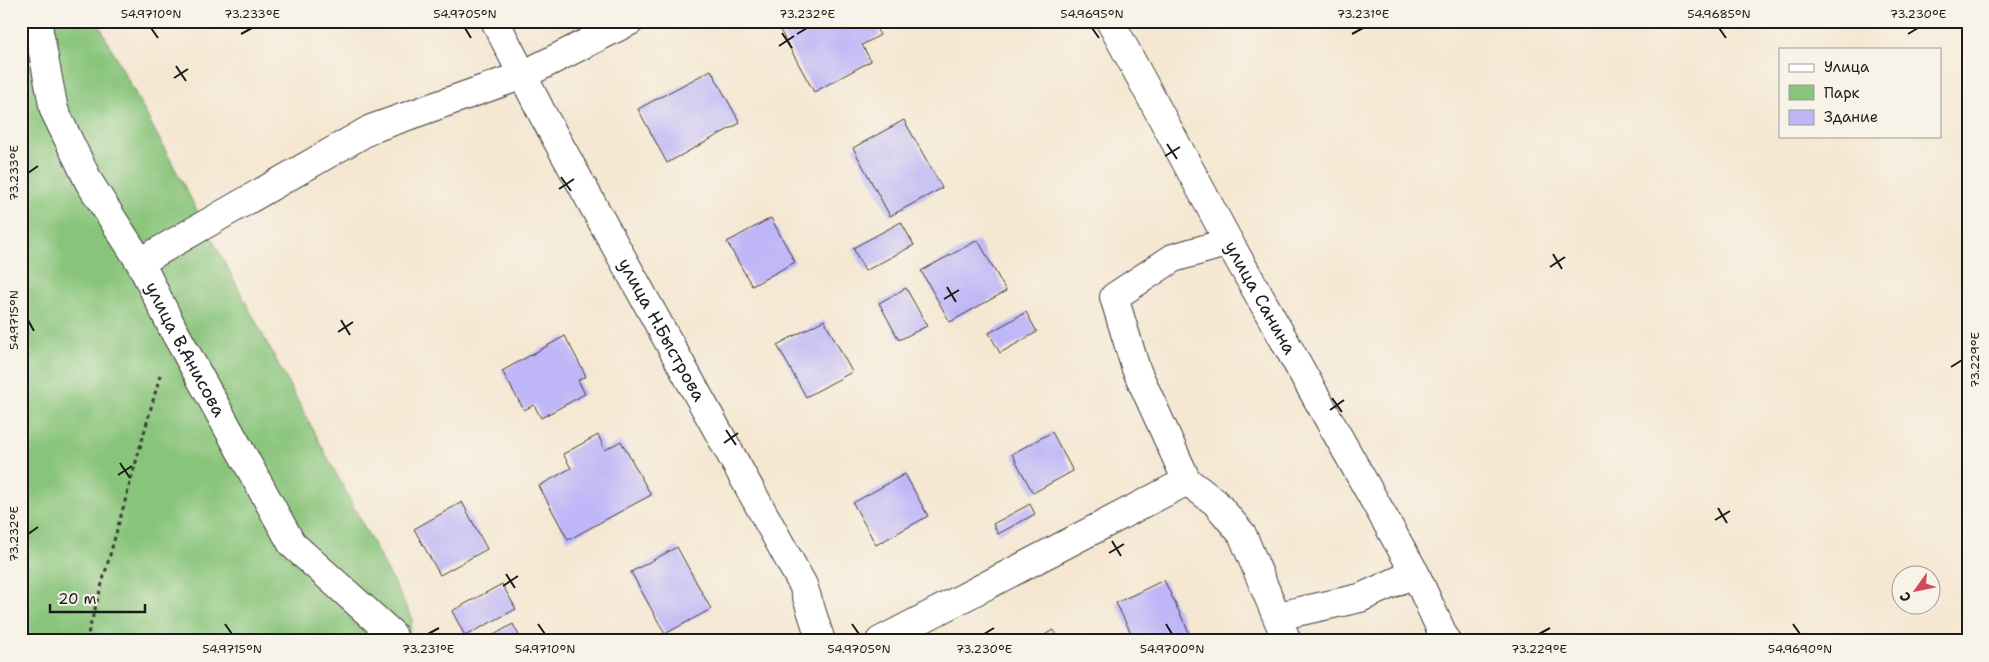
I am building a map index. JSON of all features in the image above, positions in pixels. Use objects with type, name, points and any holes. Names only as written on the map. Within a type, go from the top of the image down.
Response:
[{"type":"street","name":"улица В.Анисова","points":[[37,21],[54,110],[89,182],[140,262],[173,329],[292,544],[392,634],[395,641]]},
{"type":"street","name":"улица Н.Быстрова","points":[[495,21],[523,76],[803,585],[821,641]]},
{"type":"street","points":[[140,262],[372,129],[523,76],[630,21]]},
{"type":"street","name":"улица Санина","points":[[1110,21],[1229,242],[1415,573],[1446,641]]},
{"type":"street","points":[[1229,242],[1173,258],[1114,297],[1136,369],[1186,482],[1215,502],[1242,534],[1287,641]]},
{"type":"street","points":[[880,641],[1186,482]]},
{"type":"street","points":[[1278,616],[1360,598],[1415,573]]},
{"type":"path","points":[[86,641],[173,329]]},
{"type":"green space","points":[[21,21],[97,21],[413,619],[406,641],[21,641]]},
{"type":"building","points":[[775,21],[872,21],[880,35],[862,45],[871,61],[814,92]]},
{"type":"building","points":[[711,70],[740,123],[667,163],[638,109]]},
{"type":"building","points":[[904,120],[942,188],[890,216],[853,148]]},
{"type":"building","points":[[771,218],[795,262],[752,286],[727,242]]},
{"type":"building","points":[[901,222],[914,245],[865,271],[853,248]]},
{"type":"building","points":[[978,240],[1006,291],[950,322],[921,271]]},
{"type":"building","points":[[906,288],[927,326],[899,340],[879,303]]},
{"type":"building","points":[[1026,312],[1037,332],[1000,353],[989,333]]},
{"type":"building","points":[[824,320],[852,372],[806,397],[777,345]]},
{"type":"building","points":[[565,336],[586,376],[578,380],[585,394],[541,418],[534,405],[524,410],[502,371]]},
{"type":"building","points":[[1052,432],[1073,471],[1033,493],[1012,454]]},
{"type":"building","points":[[598,435],[605,450],[621,441],[651,495],[568,540],[539,486],[571,468],[563,454]]},
{"type":"building","points":[[905,474],[928,516],[876,545],[853,503]]},
{"type":"building","points":[[462,502],[487,549],[440,575],[414,529]]},
{"type":"building","points":[[1030,504],[1035,514],[998,534],[993,524]]},
{"type":"building","points":[[677,547],[711,609],[665,634],[631,572]]},
{"type":"building","points":[[1164,580],[1193,641],[1135,641],[1116,603]]},
{"type":"building","points":[[502,584],[516,609],[465,636],[452,611]]},
{"type":"building","points":[[513,624],[522,641],[483,641]]},
{"type":"building","points":[[1053,630],[1060,641],[1034,641]]}]
